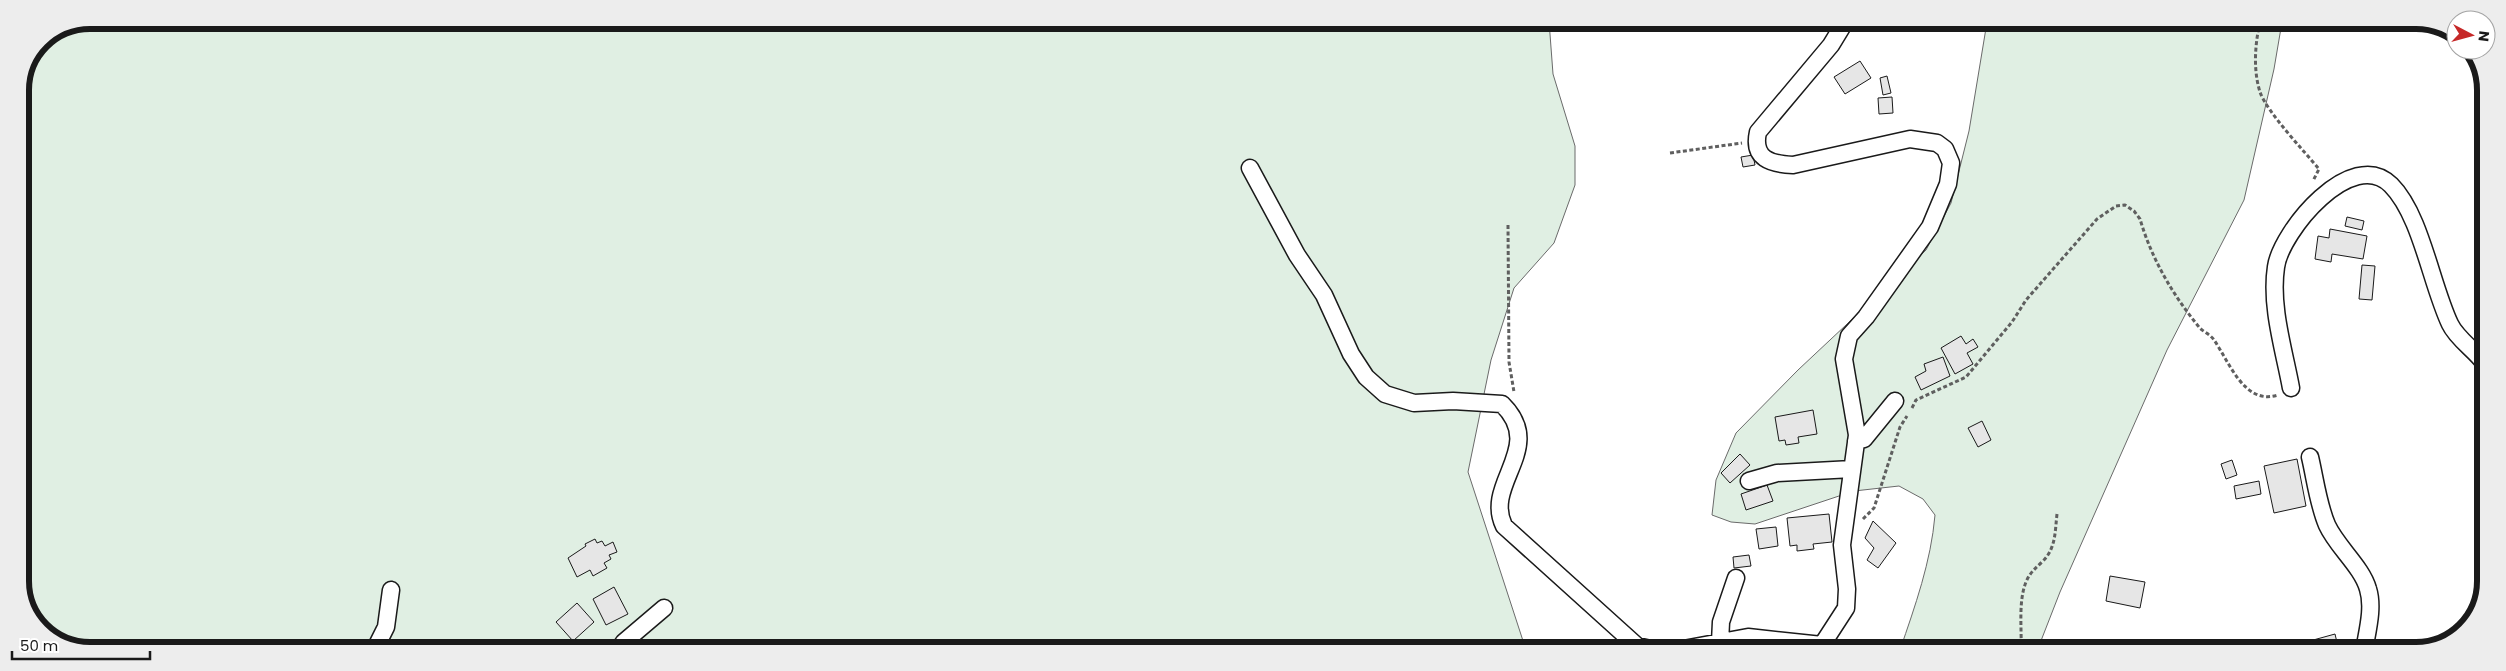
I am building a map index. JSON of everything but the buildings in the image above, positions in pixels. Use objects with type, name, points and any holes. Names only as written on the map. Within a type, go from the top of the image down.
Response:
[{"type":"street","points":[[1826,642],[1846,608],[1843,534],[1857,435],[1844,359],[1849,336],[1866,317],[1930,227],[1948,184],[1951,163],[1949,155],[1937,143],[1910,139],[1793,165],[1773,164],[1763,156],[1756,141],[1758,132],[1830,45],[1840,29]]},
{"type":"street","points":[[1250,168],[1297,255],[1324,295],[1351,354],[1366,377],[1385,394],[1414,403],[1453,401],[1502,404],[1512,414],[1519,429],[1518,443],[1499,504],[1499,516],[1504,526],[1633,642]]},
{"type":"street","points":[[2291,388],[2276,305],[2276,266],[2290,237],[2304,217],[2323,196],[2342,182],[2359,175],[2376,176],[2390,184],[2400,195],[2412,217],[2451,327],[2477,355]]},
{"type":"street","points":[[1856,440],[1864,439],[1895,401]]},
{"type":"street","points":[[2310,457],[2326,523],[2338,546],[2361,576],[2368,589],[2369,619],[2365,642]]},
{"type":"street","points":[[1749,482],[1777,473],[1852,469]]},
{"type":"street","points":[[1736,578],[1721,622],[1720,642],[1748,637],[1782,642]]},
{"type":"street","points":[[378,642],[386,627],[391,590]]},
{"type":"street","points":[[624,642],[664,608]]},
{"type":"path","points":[[2259,29],[2255,46],[2260,92],[2279,122],[2319,169],[2312,184]]},
{"type":"path","points":[[1670,153],[1756,141]]},
{"type":"path","points":[[1843,534],[1854,527],[1874,508],[1900,427],[1916,400],[1966,377],[2012,322],[2026,300],[2091,226],[2116,206],[2125,206],[2134,211],[2140,220],[2163,277],[2201,329],[2212,337],[2244,386],[2266,398],[2285,393],[2291,388]]},
{"type":"path","points":[[1508,225],[1509,362],[1511,383],[1516,399]]},
{"type":"path","points":[[2022,642],[2025,584],[2030,573],[2044,561],[2053,545],[2057,514]]},
{"type":"green space","points":[[90,29],[1550,29],[1553,74],[1575,146],[1575,185],[1554,243],[1514,288],[1491,360],[1468,472],[1523,642],[82,642],[74,640],[56,632],[44,621],[33,604],[29,585],[29,90],[33,67],[39,56],[56,39],[67,33]]},
{"type":"green space","points":[[1986,29],[2281,29],[2274,69],[2244,200],[2167,350],[2060,592],[2041,642],[1903,642],[1922,584],[1930,550],[1935,515],[1923,499],[1899,486],[1854,491],[1755,524],[1731,522],[1712,515],[1716,480],[1736,433],[1798,370],[1926,250],[1951,203],[1969,131]]}]
